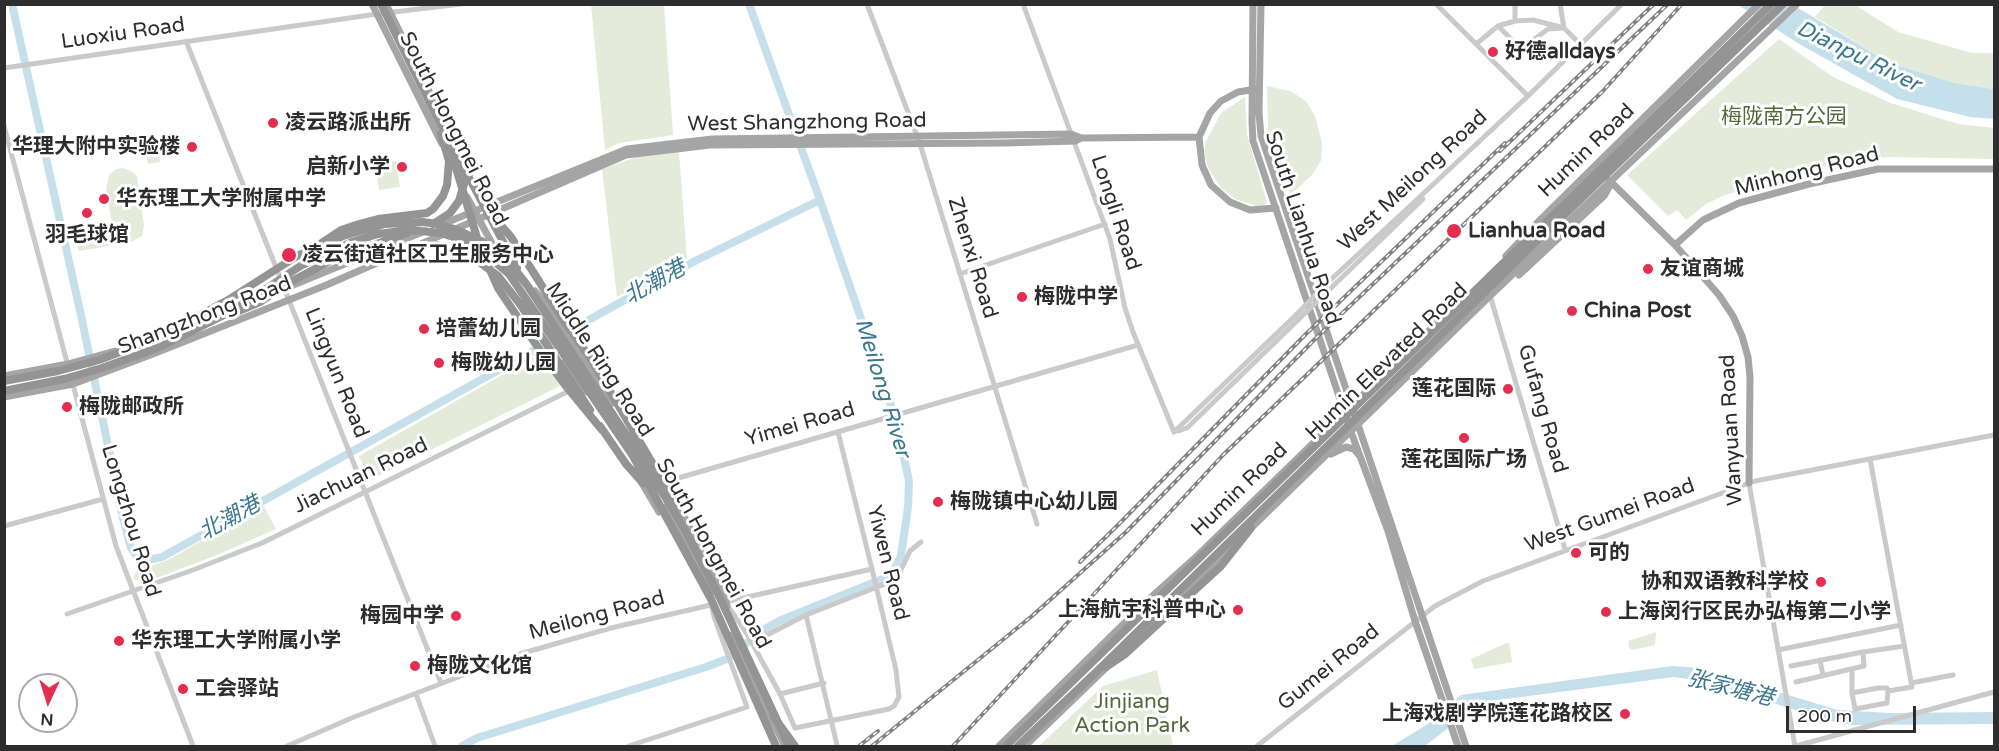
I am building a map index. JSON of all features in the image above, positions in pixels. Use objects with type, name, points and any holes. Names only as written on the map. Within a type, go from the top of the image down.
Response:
[{"type":"highway","points":[[374,4],[527,285]]},
{"type":"highway","points":[[381,4],[445,135],[492,278],[556,374],[602,430]]},
{"type":"highway","name":"Humin Elevated Road","points":[[1006,747],[1771,4]]},
{"type":"highway","name":"Humin Elevated Road","points":[[1018,747],[1784,4]]},
{"type":"highway","points":[[317,246],[341,230],[359,224],[384,218],[419,215],[434,209],[443,196],[448,173],[445,135]]},
{"type":"highway","points":[[215,320],[260,302],[292,281],[332,260],[428,227],[444,218],[454,209],[462,194],[464,177],[459,159]]},
{"type":"highway","points":[[488,209],[511,237],[562,326],[591,359],[670,493],[684,528]]},
{"type":"highway","name":"Middle Ring Road","points":[[4,381],[58,371],[99,360],[157,338],[228,300],[297,256],[317,246],[367,228],[385,224],[422,222],[439,224],[483,242],[513,267],[527,285],[637,451],[684,528],[719,596],[787,747]]},
{"type":"highway","name":"Middle Ring Road","points":[[4,391],[64,379],[160,347],[215,320],[302,265],[352,242],[378,234],[402,231],[426,231],[456,238],[482,251],[509,274],[655,487],[711,599],[776,747]]},
{"type":"highway","points":[[418,245],[438,245],[474,258],[498,276],[520,304],[626,464],[655,487]]},
{"type":"highway","points":[[500,260],[513,294]]},
{"type":"highway","points":[[1092,676],[1124,655],[1221,566],[1251,528]]},
{"type":"highway","points":[[774,717],[794,747]]},
{"type":"main road","name":"South Hongmei Road","points":[[374,4],[500,260],[579,385],[587,407],[655,487],[718,594],[725,602],[744,635],[794,747]]},
{"type":"main road","name":"South Hongmei Road","points":[[386,4],[488,209],[501,240],[562,326],[570,344],[635,447],[693,568],[714,604],[787,747]]},
{"type":"main road","name":"South Lianhua Road","points":[[1253,4],[1256,89],[1261,136],[1423,616]]},
{"type":"main road","name":"South Lianhua Road","points":[[1261,4],[1253,141],[1359,455]]},
{"type":"main road","name":"Humin Road","points":[[999,747],[1149,599],[1480,282],[1759,4]]},
{"type":"main road","name":"Humin Road","points":[[1025,747],[1491,295],[1500,292],[1551,247],[1604,196],[1612,182],[1797,5]]},
{"type":"main road","points":[[1256,89],[1238,92],[1221,101],[1210,112],[1199,137],[1202,165],[1211,186],[1230,202],[1250,210],[1276,208]]},
{"type":"main road","name":"West Shangzhong Road","points":[[474,211],[488,209],[626,155],[710,145],[789,141],[1199,137]]},
{"type":"main road","name":"Wanyuan Road","points":[[1593,168],[1612,182],[1675,245],[1719,295],[1733,316],[1748,357],[1750,377],[1749,483]]},
{"type":"main road","name":"Minhong Road","points":[[1675,245],[1703,220],[1739,203],[1809,184],[1878,169],[1995,169]]},
{"type":"main road","name":"West Shangzhong Road","points":[[478,219],[488,209]]},
{"type":"main road","name":"Shangzhong Road","points":[[4,376],[68,364],[100,355],[284,288],[474,211]]},
{"type":"main road","name":"Shangzhong Road","points":[[4,397],[73,384],[87,379],[289,300],[478,219]]},
{"type":"main road","points":[[593,378],[614,405],[647,456],[655,487],[683,512],[723,591],[725,602]]},
{"type":"main road","points":[[579,385],[591,396],[655,487],[693,556],[714,604]]},
{"type":"main road","points":[[568,392],[581,394]]},
{"type":"main road","points":[[614,405],[616,417]]},
{"type":"main road","points":[[635,447],[647,456]]},
{"type":"main road","points":[[1326,456],[1346,447],[1354,449],[1359,455],[1388,531],[1415,621],[1445,707],[1467,747]]},
{"type":"main road","points":[[675,479],[682,495],[683,512]]},
{"type":"main road","points":[[700,545],[700,562]]},
{"type":"main road","points":[[693,556],[693,568]]},
{"type":"main road","points":[[1423,616],[1451,701],[1458,747]]},
{"type":"street","name":"Luoxiu Road","points":[[4,68],[390,12],[461,4]]},
{"type":"street","name":"Zhenxi Road","points":[[867,4],[919,140],[1037,524]]},
{"type":"street","name":"Longli Road","points":[[1023,4],[1076,138],[1114,256],[1125,308],[1174,432]]},
{"type":"street","points":[[1436,4],[1528,96]]},
{"type":"street","points":[[1515,4],[1515,21]]},
{"type":"street","points":[[1560,4],[1564,28]]},
{"type":"street","name":"West Meilong Road","points":[[1174,432],[1622,4]]},
{"type":"street","points":[[1476,44],[1498,26],[1515,21],[1533,20],[1564,28],[1581,45]]},
{"type":"street","points":[[1498,26],[1521,49],[1548,29],[1564,28]]},
{"type":"street","name":"Lingyun Road","points":[[186,41],[441,683]]},
{"type":"street","name":"Longzhou Road","points":[[4,126],[116,546],[193,747]]},
{"type":"street","points":[[960,274],[1105,225]]},
{"type":"street","name":"Gufang Road","points":[[1480,282],[1491,295],[1565,549]]},
{"type":"street","points":[[1174,432],[1187,428],[1299,319],[1327,288]]},
{"type":"street","name":"Yimei Road","points":[[655,487],[675,479],[1138,345]]},
{"type":"street","name":"Jiachuan Road","points":[[68,614],[239,552],[310,520],[593,378]]},
{"type":"street","name":"Yiwen Road","points":[[832,720],[889,709],[899,697],[896,670],[838,432]]},
{"type":"street","name":"West Gumei Road","points":[[1423,616],[1472,585],[1749,483],[1995,435]]},
{"type":"street","points":[[1852,693],[1878,688],[1887,688],[1888,691],[1912,687],[1870,459]]},
{"type":"street","name":"Wanyuan Road","points":[[1749,483],[1795,747]]},
{"type":"street","points":[[4,526],[103,499]]},
{"type":"street","points":[[767,635],[806,615],[877,588],[899,574],[910,551],[921,542]]},
{"type":"street","points":[[725,602],[872,569]]},
{"type":"street","points":[[629,747],[747,707],[714,617],[714,604]]},
{"type":"street","name":"Meilong Road","points":[[286,747],[441,683],[516,655],[659,616],[714,604]]},
{"type":"street","points":[[806,615],[837,745]]},
{"type":"street","name":"Gumei Road","points":[[1257,747],[1423,616]]},
{"type":"street","points":[[1778,650],[1900,625]]},
{"type":"street","points":[[744,635],[780,694],[795,728],[832,720]]},
{"type":"street","points":[[1791,666],[1904,646]]},
{"type":"street","points":[[1796,682],[1864,666],[1863,652]]},
{"type":"street","points":[[1820,660],[1823,676]]},
{"type":"street","points":[[1852,669],[1852,693],[1856,709],[1887,703],[1888,691]]},
{"type":"street","points":[[1911,683],[1953,675]]},
{"type":"street","points":[[780,694],[824,683]]},
{"type":"street","points":[[1795,747],[1995,692]]},
{"type":"street","points":[[416,694],[435,747]]},
{"type":"green space","points":[[591,5],[664,5],[673,135],[619,143],[605,150]]},
{"type":"green space","points":[[1825,5],[1855,5],[1898,32],[1972,53],[1994,53],[1994,89],[1955,83],[1890,63],[1815,17]]},
{"type":"green space","name":"梅陇南方公园","points":[[1779,39],[1833,77],[1891,103],[1958,124],[1994,128],[1994,159],[1888,157],[1860,160],[1725,195],[1706,204],[1686,220],[1677,210],[1668,216],[1627,175]]},
{"type":"green space","points":[[1267,86],[1290,91],[1306,101],[1315,116],[1322,144],[1321,161],[1312,175],[1290,195],[1274,154],[1268,129]]},
{"type":"green space","points":[[1245,97],[1247,135],[1267,202],[1262,208],[1235,199],[1222,189],[1209,170],[1205,157],[1205,143],[1221,113]]},
{"type":"green space","points":[[157,141],[160,162],[148,164],[144,144]]},
{"type":"green space","points":[[679,152],[687,259],[617,297],[602,169],[640,156]]},
{"type":"green space","points":[[396,161],[400,187],[379,190],[375,164]]},
{"type":"green space","points":[[123,168],[137,176],[144,225],[142,236],[131,242],[114,235],[106,189],[109,175],[116,169]]},
{"type":"green space","points":[[105,225],[109,246],[79,251],[75,231]]},
{"type":"green space","points":[[539,354],[562,385],[370,480],[359,456]]},
{"type":"green space","points":[[263,505],[276,529],[217,555],[146,582],[133,579],[138,566],[153,565],[168,560]]},
{"type":"green space","points":[[1656,632],[1655,645],[1633,650],[1629,648],[1628,641]]},
{"type":"green space","points":[[1509,642],[1512,662],[1474,669],[1471,659]]},
{"type":"green space","name":"Jinjiang Action Park","points":[[1157,670],[1173,746],[1039,746],[1103,686]]},
{"type":"water","name":"Dianpu River","points":[[1738,5],[1793,5],[1890,63],[1955,83],[1994,89],[1994,119],[1970,117],[1897,99],[1801,45]]},
{"type":"water","name":"张家塘港","points":[[1672,666],[1699,668],[1838,710],[1890,713],[1994,712],[1994,724],[1852,725],[1835,722],[1701,681],[1674,677],[1491,701],[1469,712],[1425,746],[1392,746],[1439,717],[1442,711],[1461,695]]},
{"type":"waterway","name":"北潮港","points":[[12,4],[123,518],[131,548],[138,558],[144,561],[162,557],[693,262],[820,200]]},
{"type":"waterway","name":"Meilong River","points":[[462,746],[477,738],[727,659],[760,632],[779,621],[885,578],[894,570],[901,556],[909,481],[896,420],[749,4]]},
{"type":"railway","points":[[1500,151],[1654,4]]},
{"type":"railway","points":[[872,746],[1032,616],[1126,532],[1314,340],[1668,4]]},
{"type":"railway","points":[[953,746],[1223,455],[1602,92],[1682,4]]},
{"type":"railway","points":[[1080,562],[1307,333],[1505,143]]},
{"type":"railway","points":[[859,746],[878,731]]},
{"type":"place","name":"好德alldays","points":[[1493,52]]},
{"type":"place","name":"凌云路派出所","points":[[273,123]]},
{"type":"place","name":"华理大附中实验楼","points":[[192,147]]},
{"type":"place","name":"启新小学","points":[[402,167]]},
{"type":"place","name":"华东理工大学附属中学","points":[[104,199]]},
{"type":"place","name":"羽毛球馆","points":[[87,213]]},
{"type":"place","name":"Lianhua Road","points":[[1454,231]]},
{"type":"place","name":"凌云街道社区卫生服务中心","points":[[289,255]]},
{"type":"place","name":"友谊商城","points":[[1648,269]]},
{"type":"place","name":"梅陇中学","points":[[1022,297]]},
{"type":"place","name":"China Post","points":[[1572,311]]},
{"type":"place","name":"培蕾幼儿园","points":[[424,329]]},
{"type":"place","name":"梅陇幼儿园","points":[[439,363]]},
{"type":"place","name":"莲花国际","points":[[1508,389]]},
{"type":"place","name":"梅陇邮政所","points":[[67,407]]},
{"type":"place","name":"莲花国际广场","points":[[1464,438]]},
{"type":"place","name":"梅陇镇中心幼儿园","points":[[938,502]]},
{"type":"place","name":"可的","points":[[1576,553]]},
{"type":"place","name":"协和双语教科学校","points":[[1821,582]]},
{"type":"place","name":"上海航宇科普中心","points":[[1238,610]]},
{"type":"place","name":"上海闵行区民办弘梅第二小学","points":[[1606,612]]},
{"type":"place","name":"梅园中学","points":[[456,616]]},
{"type":"place","name":"华东理工大学附属小学","points":[[119,641]]},
{"type":"place","name":"梅陇文化馆","points":[[415,666]]},
{"type":"place","name":"工会驿站","points":[[183,689]]},
{"type":"place","name":"上海戏剧学院莲花路校区","points":[[1625,714]]}]
